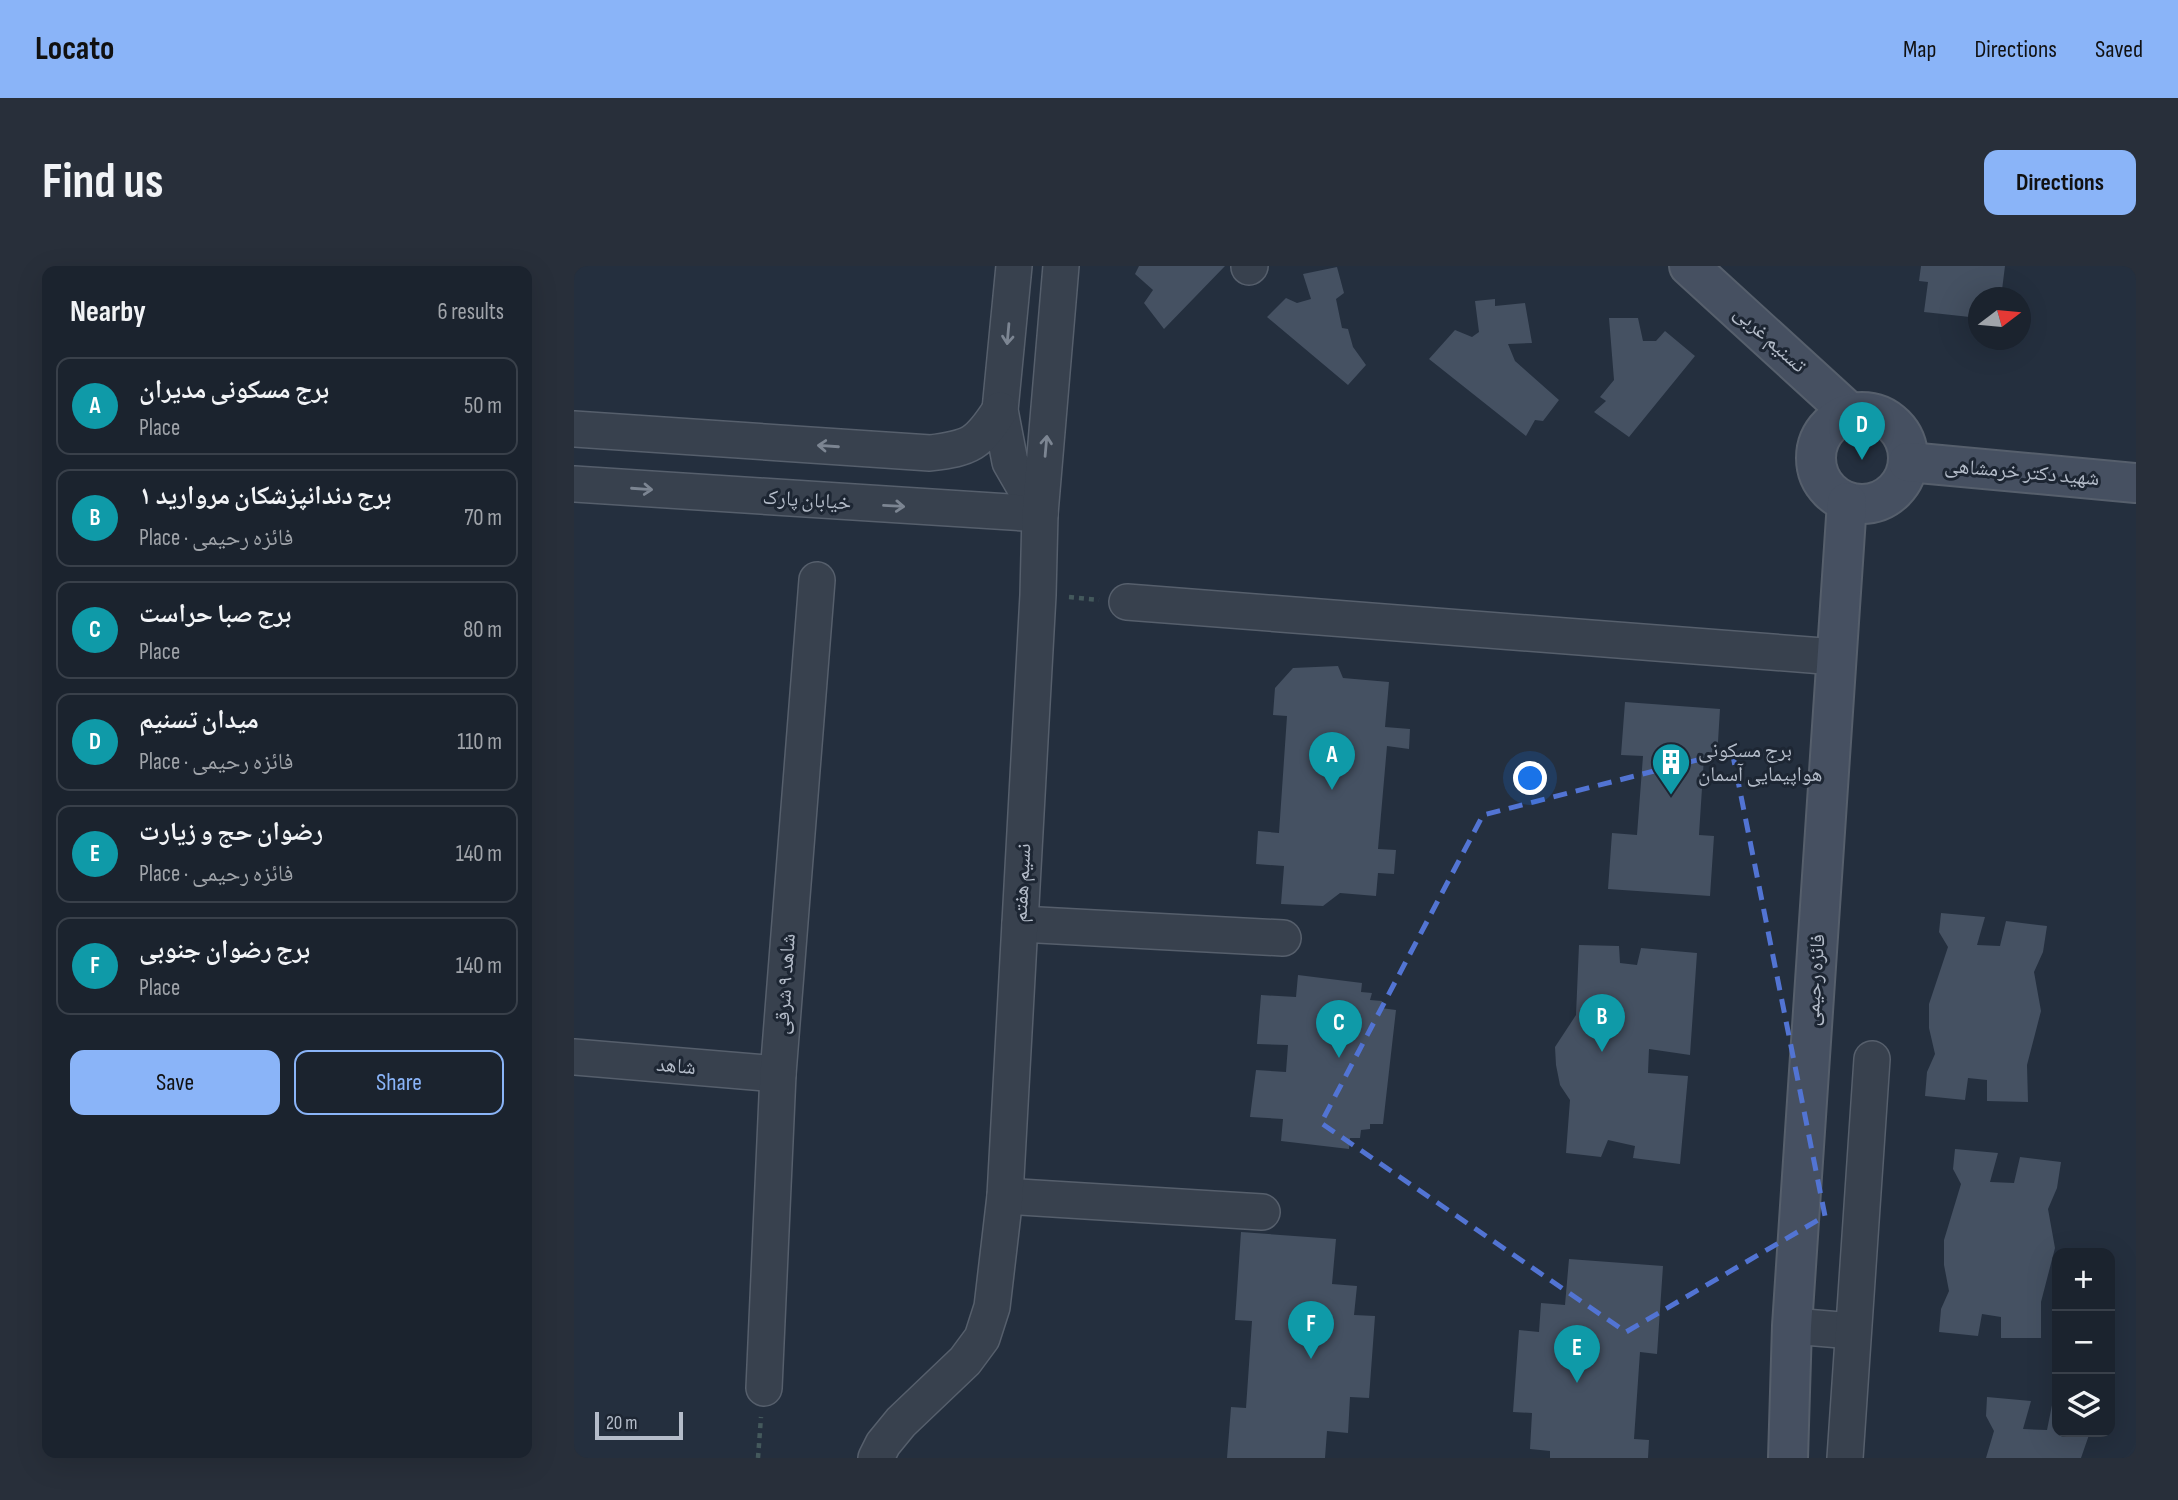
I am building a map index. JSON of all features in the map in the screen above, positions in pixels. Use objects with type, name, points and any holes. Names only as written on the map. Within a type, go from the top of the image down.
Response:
[{"type":"street","points":[[1014,266],[1000,410],[1010,461],[1040,514]]},
{"type":"street","name":"نسیم هفتم","points":[[876,1458],[883,1444],[901,1422],[965,1361],[982,1338],[992,1307],[1005,1196],[1038,595],[1040,514],[1061,266]]},
{"type":"street","name":"تسنیم غربی","points":[[1689,266],[1850,412]]},
{"type":"street","points":[[574,429],[930,453],[961,450],[984,435],[1000,410]]},
{"type":"street","points":[[1865,411],[1880,414],[1892,422],[1905,441],[1908,462],[1905,476],[1887,498],[1860,505],[1834,496],[1817,472],[1815,457],[1818,442],[1825,429],[1850,412],[1865,411]]},
{"type":"street","name":"شهید دکتر خرمشاهی","points":[[1908,462],[2136,482]]},
{"type":"street","name":"خیابان پارک","points":[[574,484],[1040,514]]},
{"type":"street","name":"فائزه رحیمی","points":[[1788,1458],[1792,1326],[1847,502]]},
{"type":"street","name":"شاهد ۹ شرقی","points":[[764,1388],[778,1074],[817,580]]},
{"type":"street","points":[[1127,602],[1836,657]]},
{"type":"street","points":[[1020,924],[1283,938]]},
{"type":"street","name":"شاهد","points":[[574,1057],[778,1074]]},
{"type":"street","points":[[1845,1458],[1872,1059]]},
{"type":"street","points":[[1005,1196],[1262,1212]]},
{"type":"street","points":[[1792,1326],[1853,1331]]},
{"type":"path","points":[[1038,595],[1127,602]]},
{"type":"path","points":[[758,1458],[764,1388]]},
{"type":"highlighted area","points":[[1732,751],[1825,1216],[1626,1332],[1321,1123],[1483,815]]},
{"type":"building","points":[[1139,266],[1225,266],[1164,329],[1144,303],[1153,290],[1135,274]]},
{"type":"building","points":[[1921,266],[2005,266],[2002,287],[1968,287],[1968,317],[1924,312],[1928,282],[1919,281]]},
{"type":"building","points":[[1337,267],[1344,293],[1336,299],[1342,328],[1348,329],[1353,347],[1366,365],[1348,385],[1267,317],[1286,298],[1297,303],[1311,299],[1303,274]]},
{"type":"building","points":[[1495,299],[1495,306],[1525,303],[1532,343],[1508,344],[1515,361],[1559,400],[1543,421],[1535,420],[1526,436],[1429,359],[1455,330],[1472,337],[1479,332],[1475,301]]},
{"type":"building","points":[[1609,318],[1638,318],[1643,341],[1656,341],[1665,331],[1695,356],[1629,437],[1594,412],[1606,401],[1600,397],[1614,380]]},
{"type":"building","points":[[1338,666],[1343,678],[1389,682],[1385,727],[1410,729],[1409,749],[1387,746],[1378,849],[1396,850],[1394,874],[1378,873],[1376,896],[1340,893],[1323,906],[1281,904],[1284,866],[1256,864],[1258,831],[1279,833],[1287,716],[1273,715],[1275,688],[1293,668]]},
{"type":"building","name":"برج مسکونی هواپیمایی آسمان","points":[[1625,702],[1720,709],[1717,758],[1704,757],[1699,835],[1714,836],[1710,896],[1608,889],[1612,833],[1637,835],[1643,756],[1621,755]]},
{"type":"building","points":[[1941,913],[1985,917],[1977,945],[2000,946],[2006,921],[2047,926],[2043,952],[2034,972],[2041,1011],[2027,1065],[2028,1102],[1987,1101],[1987,1080],[1968,1078],[1965,1100],[1925,1096],[1927,1072],[1935,1054],[1929,1028],[1929,1004],[1948,947],[1939,932]]},
{"type":"building","points":[[1579,945],[1619,946],[1620,963],[1637,965],[1641,948],[1697,953],[1690,1055],[1649,1049],[1648,1073],[1688,1076],[1680,1164],[1633,1158],[1635,1146],[1608,1140],[1601,1157],[1566,1153],[1570,1100],[1560,1085],[1555,1047],[1576,1015]]},
{"type":"building","points":[[1298,975],[1362,983],[1361,992],[1372,993],[1370,1000],[1382,1001],[1381,1008],[1396,1010],[1383,1124],[1370,1124],[1370,1129],[1361,1130],[1360,1138],[1350,1138],[1349,1149],[1281,1141],[1283,1119],[1250,1117],[1256,1070],[1286,1072],[1288,1045],[1257,1044],[1261,995],[1296,997]]},
{"type":"building","points":[[1955,1149],[1998,1153],[1990,1182],[2014,1183],[2020,1157],[2061,1162],[2057,1188],[2048,1209],[2055,1248],[2052,1248],[2052,1260],[2041,1302],[2041,1338],[2001,1338],[2001,1317],[1982,1314],[1978,1336],[1939,1332],[1941,1309],[1949,1291],[1944,1265],[1944,1240],[1961,1184],[1953,1169]]},
{"type":"building","points":[[1241,1232],[1336,1239],[1332,1284],[1357,1286],[1354,1315],[1375,1316],[1369,1398],[1350,1397],[1348,1433],[1327,1431],[1325,1458],[1227,1458],[1231,1407],[1246,1408],[1252,1321],[1235,1320]]},
{"type":"building","points":[[1569,1259],[1663,1266],[1657,1354],[1640,1352],[1634,1439],[1649,1440],[1648,1458],[1550,1458],[1550,1451],[1530,1449],[1532,1413],[1513,1412],[1519,1330],[1539,1332],[1541,1303],[1565,1305]]},
{"type":"building","points":[[1987,1397],[2031,1401],[2023,1429],[2047,1430],[2052,1405],[2052,1437],[2088,1437],[2081,1458],[1986,1458],[1994,1431],[1986,1416]]},
{"type":"place","name":"میدان تسنیم","points":[[1862,460]]},
{"type":"place","name":"برج مسکونی مدیران","points":[[1332,790]]},
{"type":"place","name":"برج مسکونی هواپیمایی آسمان","points":[[1671,796]]},
{"type":"place","name":"برج دندانپزشکان مروارید ۱","points":[[1602,1052]]},
{"type":"place","name":"برج صبا حراست","points":[[1339,1058]]},
{"type":"place","name":"برج رضوان جنوبی","points":[[1311,1359]]},
{"type":"place","name":"رضوان حج و زیارت","points":[[1577,1383]]}]
